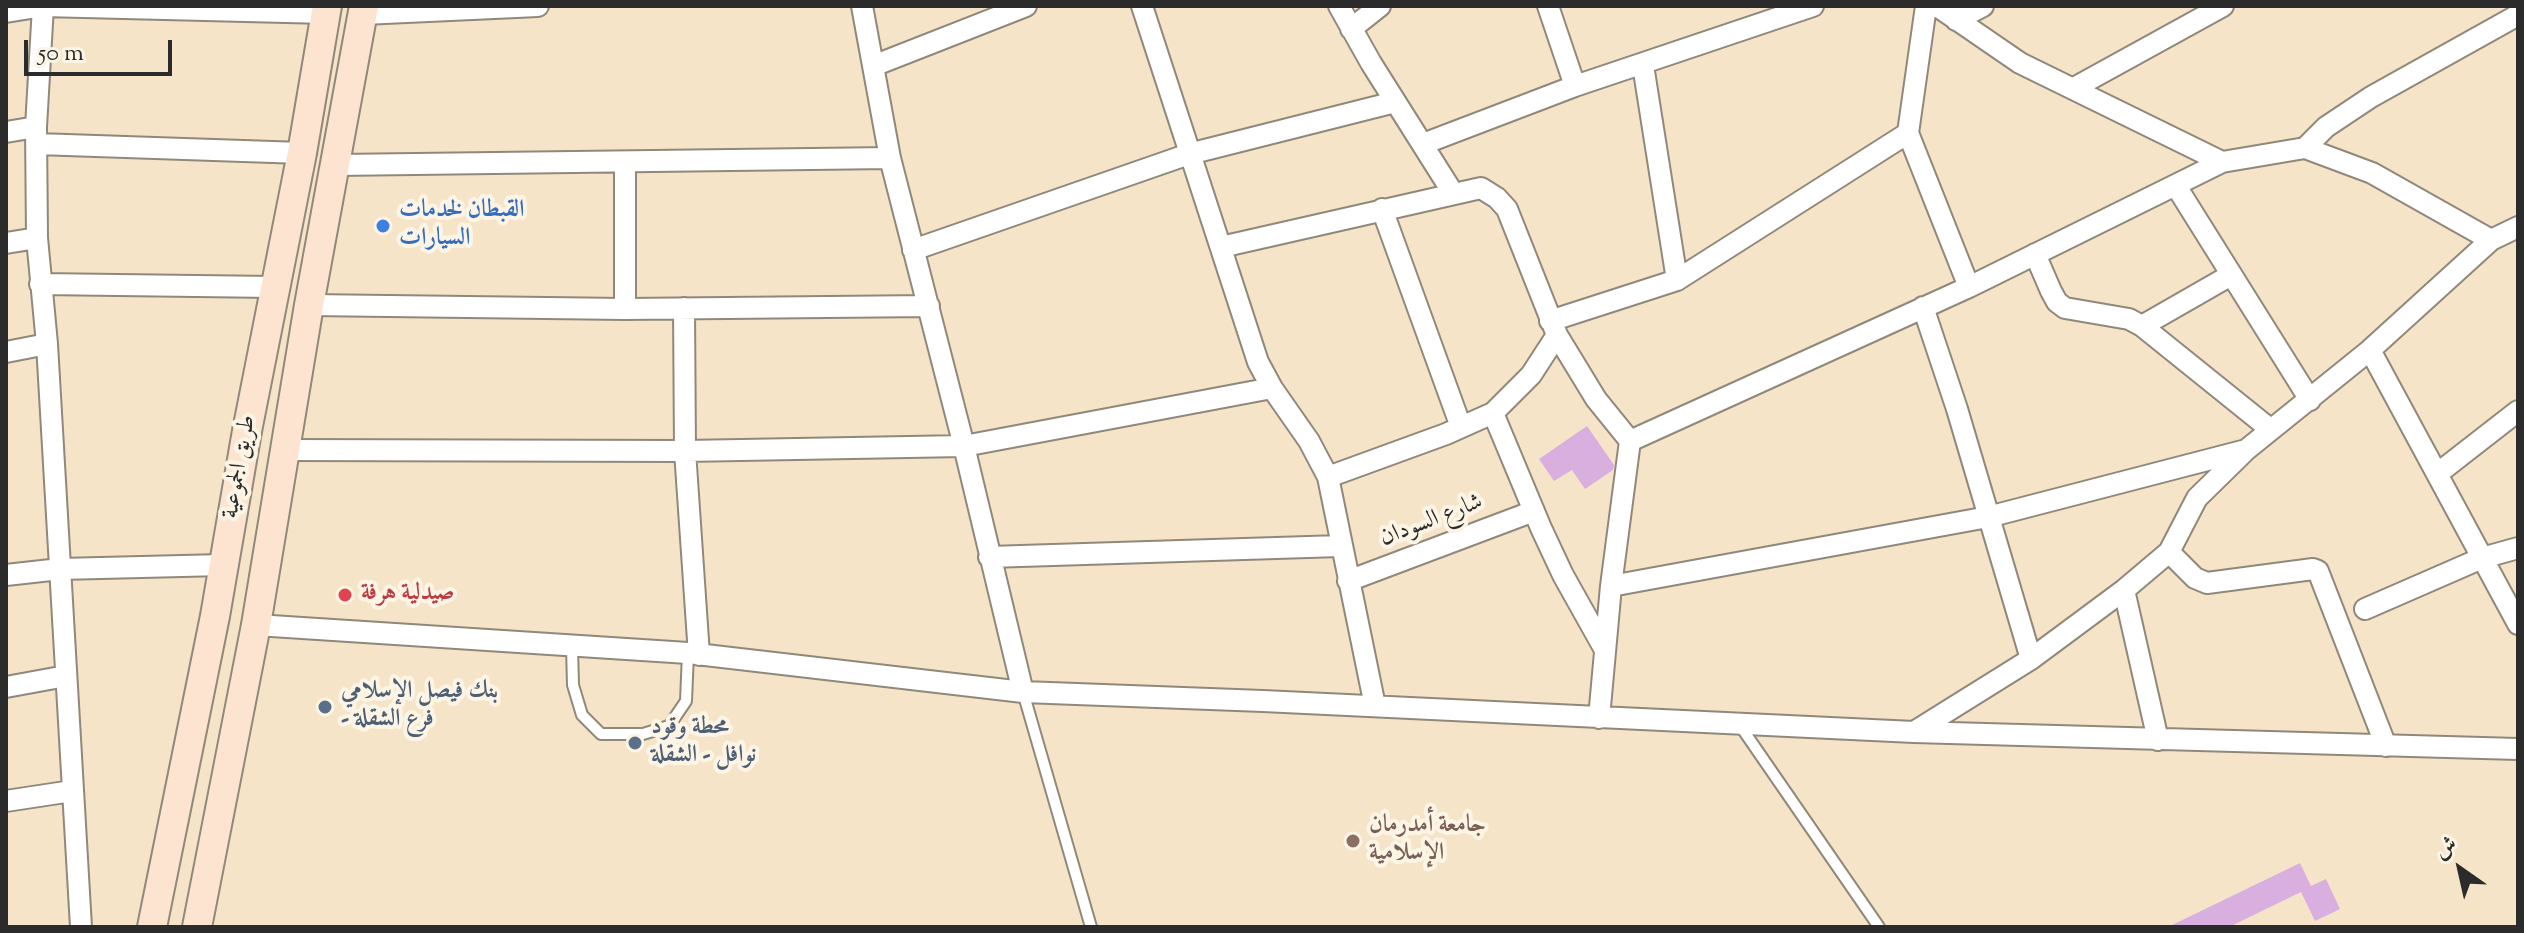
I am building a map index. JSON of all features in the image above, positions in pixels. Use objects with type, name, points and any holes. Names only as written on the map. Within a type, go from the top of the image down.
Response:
[{"type":"main road","name":"طريق الجموعية","points":[[152,927],[215,616],[327,10]]},
{"type":"main road","name":"طريق الجموعية","points":[[197,927],[256,625],[309,305],[364,10]]},
{"type":"street","points":[[6,12],[43,6],[327,10]]},
{"type":"street","points":[[43,6],[37,136],[37,238],[47,344],[81,927]]},
{"type":"street","points":[[364,10],[538,6]]},
{"type":"street","points":[[862,6],[890,158],[1023,692]]},
{"type":"street","points":[[873,66],[1026,6]]},
{"type":"street","points":[[1142,6],[1249,338],[1272,388],[1309,441],[1328,477],[1375,706]]},
{"type":"street","points":[[1339,6],[1453,193]]},
{"type":"street","points":[[1351,29],[1380,6]]},
{"type":"street","points":[[1548,6],[1575,86]]},
{"type":"street","points":[[1423,144],[1575,86],[1813,6]]},
{"type":"street","points":[[1926,6],[1908,133],[1969,287]]},
{"type":"street","points":[[1937,6],[2020,63],[2222,162]]},
{"type":"street","points":[[1956,20],[1983,6]]},
{"type":"street","points":[[2074,88],[2223,6]]},
{"type":"street","points":[[2305,148],[2326,127],[2371,97],[2518,15]]},
{"type":"street","points":[[1643,65],[1677,280]]},
{"type":"street","points":[[913,250],[1189,154],[1395,102]]},
{"type":"street","points":[[6,132],[302,153]]},
{"type":"street","points":[[1328,477],[1493,413],[1531,375],[1553,328],[1677,280],[1908,133]]},
{"type":"street","points":[[1630,441],[1969,287],[2222,162],[2305,148],[2372,173],[2491,240]]},
{"type":"street","points":[[336,165],[890,158]]},
{"type":"street","points":[[625,162],[625,309]]},
{"type":"street","points":[[2176,186],[2310,400]]},
{"type":"street","points":[[1221,247],[1481,188],[1507,209],[1553,328],[1596,399],[1630,441],[1611,586],[1599,718]]},
{"type":"street","points":[[1382,209],[1461,427]]},
{"type":"street","points":[[1914,732],[2031,659],[2124,590],[2169,552],[2197,498],[2246,450],[2370,350],[2491,240],[2518,227]]},
{"type":"street","points":[[6,243],[37,238]]},
{"type":"street","points":[[2035,254],[2057,302],[2065,308],[2129,319],[2142,326],[2270,429]]},
{"type":"street","points":[[2142,326],[2231,275]]},
{"type":"street","points":[[40,284],[274,287]]},
{"type":"street","points":[[309,305],[625,309],[929,306]]},
{"type":"street","points":[[1923,307],[1957,409],[2031,659]]},
{"type":"street","points":[[684,308],[685,451],[694,654]]},
{"type":"street","points":[[6,352],[47,344]]},
{"type":"street","points":[[2370,350],[2518,624]]},
{"type":"street","points":[[285,450],[685,451],[964,446],[1272,388]]},
{"type":"street","points":[[2437,474],[2518,411]]},
{"type":"street","points":[[1493,413],[1563,575],[1605,650]]},
{"type":"street","points":[[1611,586],[1988,517],[2246,450]]},
{"type":"street","name":"شارع السودان","points":[[1348,581],[1534,511]]},
{"type":"street","points":[[989,557],[1340,546]]},
{"type":"street","points":[[2365,609],[2482,558],[2518,548]]},
{"type":"street","points":[[2169,552],[2195,578],[2207,583],[2313,569],[2318,571],[2386,746]]},
{"type":"street","points":[[6,575],[60,569],[223,565]]},
{"type":"street","points":[[2124,590],[2158,740]]},
{"type":"street","points":[[256,625],[694,654],[1023,692],[1914,732],[2518,749]]},
{"type":"street","points":[[6,687],[66,676]]},
{"type":"street","points":[[6,801],[72,791]]},
{"type":"lane","points":[[572,647],[573,685],[582,715],[601,734],[643,734],[669,726],[686,701],[694,654]]},
{"type":"lane","points":[[1023,692],[1091,927]]},
{"type":"lane","points":[[1739,724],[1879,927]]},
{"type":"building","points":[[1587,426],[1614,465],[1613,470],[1585,489],[1572,470],[1554,481],[1539,459]]},
{"type":"building","points":[[2300,863],[2311,886],[2326,879],[2340,909],[2315,921],[2301,892],[2229,927],[2168,927]]},
{"type":"place","name":"القبطان لخدمات السيارات","points":[[383,226]]},
{"type":"place","name":"صيدلية هرفة","points":[[345,595]]},
{"type":"place","name":"بنك فيصل الإسلامي - فرع الشقلة","points":[[325,707]]},
{"type":"place","name":"محطة وقود نوافل - الشقلة","points":[[635,743]]},
{"type":"place","name":"جامعة أمدرمان الإسلامية","points":[[1353,841]]}]
